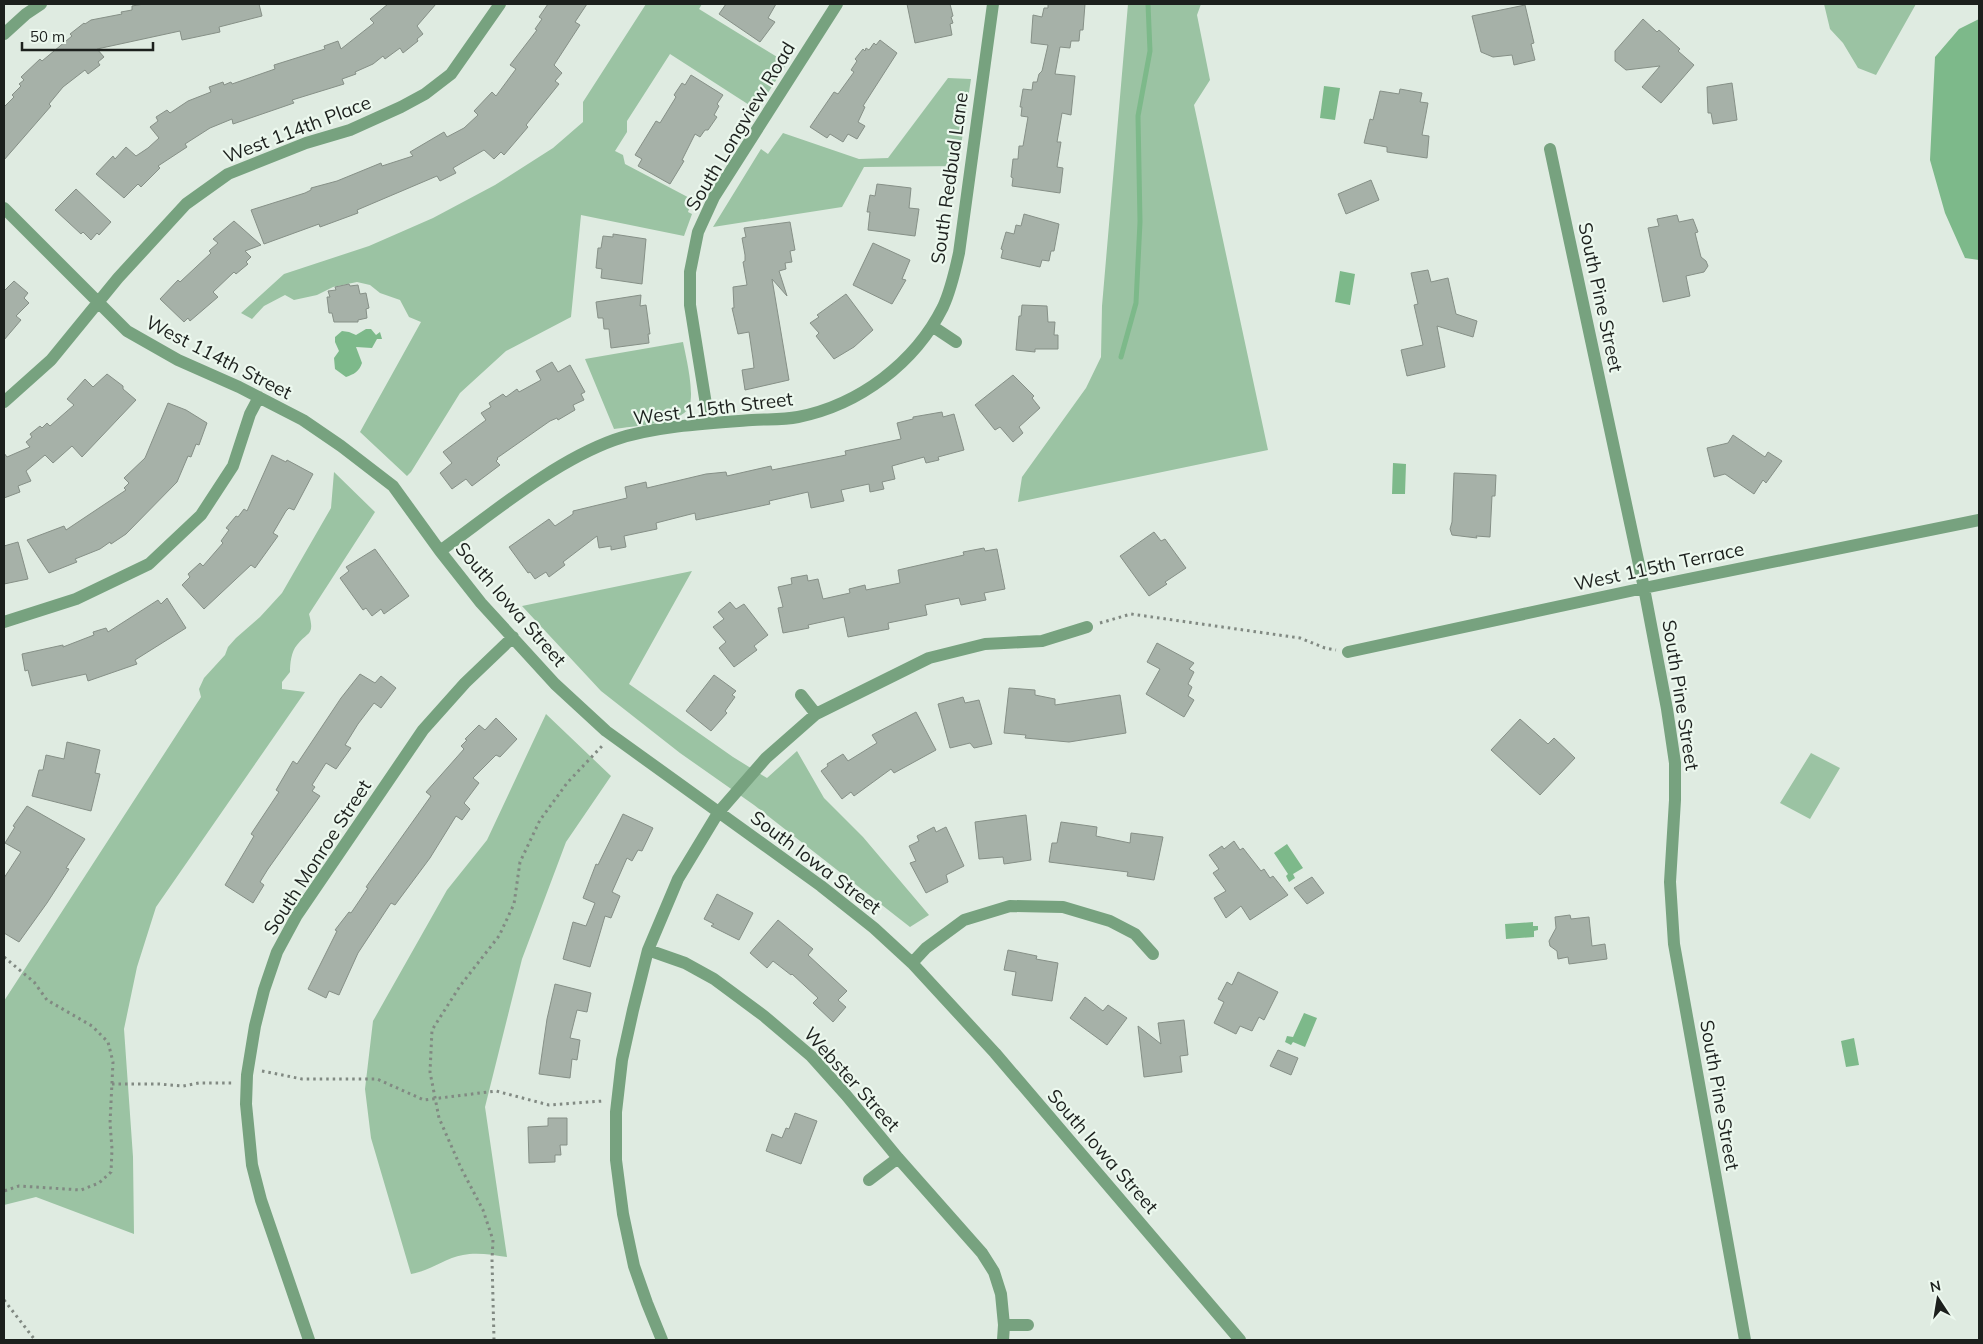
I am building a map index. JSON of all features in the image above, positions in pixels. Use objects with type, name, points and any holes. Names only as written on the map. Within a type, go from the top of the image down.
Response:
[{"type":"street","points":[[4,34],[26,14],[41,4]]},
{"type":"street","name":"West 114th Place","points":[[4,402],[51,360],[118,278],[186,204],[228,174],[306,143],[350,130],[425,94],[451,74],[500,4]]},
{"type":"street","name":"South Longview Road","points":[[709,423],[690,305],[690,272],[698,232],[714,197],[837,4]]},
{"type":"street","name":"South Redbud Lane","points":[[932,326],[954,278],[959,253],[993,4]]},
{"type":"street","name":"South Pine Street","points":[[1550,149],[1644,588],[1667,709],[1675,763],[1676,800],[1670,882],[1674,944],[1745,1340]]},
{"type":"street","name":"West 114th Street","points":[[4,208],[127,332],[178,360],[259,397],[303,420],[341,446]]},
{"type":"street","points":[[932,326],[956,342]]},
{"type":"street","name":"West 115th Street","points":[[440,551],[579,455],[616,440],[662,430],[709,423],[797,418],[840,405],[875,384],[906,358],[932,326]]},
{"type":"street","points":[[4,622],[76,599],[148,564],[201,515],[233,466],[250,414],[259,397]]},
{"type":"street","name":"South Iowa Street","points":[[341,446],[393,486],[440,551],[481,603],[555,684],[612,736],[778,854],[874,928],[912,963],[995,1053],[1240,1340]]},
{"type":"street","name":"West 115th Terrace","points":[[1348,652],[1644,588],[1979,520]]},
{"type":"street","points":[[662,1340],[634,1266],[623,1214],[616,1160],[616,1112],[622,1060],[632,1010],[648,950],[678,879],[718,813],[766,758],[816,714],[929,658],[986,644],[1042,641],[1087,627]]},
{"type":"street","name":"South Monroe Street","points":[[309,1340],[261,1200],[252,1165],[246,1104],[247,1075],[254,1026],[264,990],[277,952],[297,915],[423,730],[465,683],[513,637]]},
{"type":"street","points":[[802,695],[816,714]]},
{"type":"street","points":[[912,963],[926,948],[964,920],[1010,906],[1063,907],[1110,921],[1135,934],[1153,954]]},
{"type":"street","name":"Webster Street","points":[[648,950],[684,963],[714,979],[764,1016],[811,1056],[986,1259],[994,1272],[1001,1294],[1004,1324],[1003,1340]]},
{"type":"street","name":"Webster Street","points":[[869,1180],[898,1158]]},
{"type":"street","points":[[1004,1324],[1028,1325]]},
{"type":"path","points":[[1087,627],[1131,614],[1300,638],[1325,648],[1348,652]]},
{"type":"path","points":[[494,1340],[493,1240],[483,1210],[461,1168],[439,1118],[430,1072],[432,1030],[460,986],[499,936],[514,904],[520,862],[540,820],[568,783],[612,736]]},
{"type":"path","points":[[4,957],[34,982],[47,1000],[92,1026],[108,1042],[113,1062],[111,1172],[99,1183],[81,1190],[19,1186],[4,1191]]},
{"type":"path","points":[[258,1070],[302,1079],[377,1079],[424,1100],[496,1091],[549,1105],[604,1101]]},
{"type":"path","points":[[112,1084],[183,1086],[233,1083]]},
{"type":"path","points":[[4,1300],[35,1340]]},
{"type":"shaded area","points":[[646,4],[702,4],[699,9],[787,63],[757,110],[670,54],[627,121],[627,132],[615,151],[623,155],[625,164],[699,203],[696,208],[690,206],[688,212],[692,214],[684,236],[581,215],[571,317],[506,351],[460,393],[407,476],[360,432],[421,322],[409,317],[400,300],[380,293],[370,285],[357,282],[333,287],[317,295],[294,300],[285,295],[264,306],[252,319],[241,313],[284,274],[369,246],[433,218],[495,185],[553,148],[583,122],[583,102]]},
{"type":"shaded area","points":[[1128,4],[1201,4],[1197,15],[1210,80],[1194,105],[1268,450],[1018,502],[1022,477],[1086,388],[1101,357],[1102,306]]},
{"type":"shaded area","points":[[1824,4],[1916,4],[1876,75],[1858,68],[1843,43],[1830,29]]},
{"type":"shaded area","points":[[1979,19],[1979,260],[1965,258],[1945,213],[1930,160],[1935,57],[1959,29]]},
{"type":"shaded area","points":[[948,78],[971,79],[958,166],[864,167],[842,207],[713,227],[761,149],[768,154],[783,133],[859,159],[888,158]]},
{"type":"shaded area","points":[[1324,86],[1340,88],[1335,120],[1320,118]]},
{"type":"shaded area","points":[[1340,271],[1355,274],[1350,305],[1335,302]]},
{"type":"shaded area","points":[[366,329],[371,329],[376,335],[380,332],[382,339],[377,339],[372,348],[356,347],[362,363],[356,372],[346,377],[335,369],[334,358],[339,351],[335,337],[342,331],[356,335]]},
{"type":"shaded area","points":[[683,342],[691,393],[691,401],[685,413],[667,421],[614,429],[585,359]]},
{"type":"shaded area","points":[[1393,463],[1406,464],[1405,494],[1392,494]]},
{"type":"shaded area","points":[[334,472],[375,512],[309,614],[311,630],[293,651],[290,672],[282,682],[282,689],[305,692],[156,907],[137,967],[124,1029],[133,1157],[134,1234],[36,1197],[4,1205],[4,1001],[201,697],[199,689],[204,678],[225,655],[228,647],[236,638],[260,617],[282,593],[331,508]]},
{"type":"shaded area","points":[[692,571],[629,684],[733,757],[767,778],[797,751],[824,798],[863,837],[929,915],[910,927],[754,805],[680,753],[601,691],[522,606]]},
{"type":"shaded area","points":[[546,714],[611,776],[566,842],[522,959],[485,1107],[507,1257],[468,1254],[411,1274],[371,1138],[365,1089],[373,1021],[447,890],[487,840]]},
{"type":"shaded area","points":[[1811,753],[1840,768],[1810,819],[1780,803]]},
{"type":"shaded area","points":[[1287,844],[1303,868],[1293,874],[1295,878],[1289,882],[1286,876],[1288,874],[1274,853]]},
{"type":"shaded area","points":[[1533,922],[1533,926],[1538,926],[1538,930],[1534,931],[1534,937],[1506,939],[1505,924]]},
{"type":"shaded area","points":[[1304,1013],[1317,1018],[1305,1047],[1293,1042],[1291,1045],[1285,1042],[1287,1036],[1293,1037]]},
{"type":"shaded area","points":[[1854,1038],[1859,1065],[1846,1067],[1841,1041]]},
{"type":"building","points":[[144,4],[259,4],[262,16],[219,27],[220,32],[182,40],[180,31],[97,49],[104,57],[98,62],[100,65],[88,74],[85,70],[63,87],[49,104],[51,106],[4,160],[4,107],[21,86],[19,84],[24,80],[21,77],[40,59],[42,61],[72,36],[70,34],[84,23],[122,14],[121,12],[132,10],[132,6]]},
{"type":"building","points":[[388,4],[436,4],[417,26],[423,34],[417,39],[418,41],[403,53],[400,48],[385,59],[383,56],[373,64],[355,72],[356,74],[342,79],[344,84],[292,100],[294,103],[233,124],[232,119],[210,128],[185,144],[187,147],[158,166],[160,168],[141,187],[138,184],[124,198],[96,174],[113,156],[115,159],[126,147],[136,156],[148,148],[159,138],[150,127],[158,121],[156,117],[167,110],[170,113],[188,101],[211,92],[209,87],[223,82],[224,85],[231,82],[232,84],[275,69],[274,65],[325,49],[324,46],[338,41],[341,49],[374,23],[370,19]]},
{"type":"building","points":[[548,4],[587,4],[575,22],[580,25],[554,65],[562,73],[555,81],[559,84],[526,125],[528,127],[504,155],[501,152],[494,159],[484,150],[453,168],[456,173],[440,181],[437,176],[357,210],[358,213],[320,227],[319,224],[264,244],[251,210],[305,193],[311,190],[311,188],[337,181],[381,163],[382,166],[413,156],[410,152],[444,132],[447,137],[464,128],[478,115],[474,111],[492,92],[496,96],[516,69],[510,65],[537,30],[535,29],[542,19],[539,17]]},
{"type":"building","points":[[726,4],[776,4],[768,18],[775,22],[760,42],[719,14]]},
{"type":"building","points":[[907,4],[950,4],[953,16],[951,17],[953,23],[950,24],[952,35],[915,43]]},
{"type":"building","points":[[1048,4],[1085,4],[1083,30],[1080,30],[1079,41],[1071,41],[1070,48],[1060,47],[1055,74],[1075,76],[1071,115],[1062,113],[1057,142],[1061,142],[1057,167],[1063,168],[1060,193],[1012,186],[1013,178],[1011,177],[1013,159],[1018,159],[1019,146],[1023,146],[1028,117],[1021,116],[1022,107],[1020,107],[1023,89],[1032,90],[1033,82],[1037,82],[1042,71],[1048,45],[1031,43],[1033,15],[1042,17],[1044,8],[1048,8]]},
{"type":"building","points":[[1525,5],[1534,43],[1531,44],[1535,60],[1514,65],[1512,55],[1493,57],[1481,52],[1472,16]]},
{"type":"building","points":[[1643,19],[1657,32],[1659,30],[1694,65],[1661,103],[1642,87],[1660,66],[1626,70],[1615,61],[1615,51]]},
{"type":"building","points":[[880,40],[897,53],[863,106],[865,107],[858,122],[865,126],[857,139],[848,134],[843,142],[830,134],[827,138],[810,127],[834,92],[838,94],[854,72],[851,70],[857,61],[855,59],[863,49],[865,51],[866,48],[869,50],[874,43],[876,45]]},
{"type":"building","points":[[691,75],[723,95],[717,104],[719,106],[714,115],[717,117],[708,130],[705,130],[700,137],[695,134],[682,160],[684,161],[670,184],[638,166],[642,159],[635,155],[656,121],[660,123],[682,83],[685,85]]},
{"type":"building","points":[[1732,83],[1737,120],[1713,124],[1711,113],[1708,113],[1707,87]]},
{"type":"building","points":[[1400,89],[1422,93],[1420,102],[1428,103],[1422,135],[1429,136],[1427,158],[1387,152],[1387,147],[1364,143],[1370,119],[1373,120],[1380,91],[1399,94]]},
{"type":"building","points":[[1371,180],[1379,200],[1346,214],[1338,194]]},
{"type":"building","points":[[877,184],[911,188],[909,208],[919,209],[915,236],[868,230],[870,212],[867,212],[870,195],[875,196]]},
{"type":"building","points":[[76,189],[111,222],[99,235],[97,233],[91,240],[83,232],[81,234],[55,210]]},
{"type":"building","points":[[1024,214],[1059,224],[1054,251],[1051,251],[1049,261],[1042,260],[1040,267],[1001,258],[1003,250],[1001,249],[1006,232],[1014,234],[1016,225],[1021,226]]},
{"type":"building","points":[[1677,215],[1679,222],[1693,219],[1698,232],[1695,233],[1701,257],[1708,266],[1704,272],[1686,276],[1690,296],[1663,302],[1648,228],[1659,226],[1657,219]]},
{"type":"building","points":[[234,221],[261,245],[245,251],[251,257],[246,262],[248,264],[236,274],[234,272],[213,292],[218,297],[190,321],[188,318],[184,322],[160,299],[178,280],[180,282],[211,253],[209,251],[218,243],[213,239]]},
{"type":"building","points":[[790,222],[795,250],[790,251],[792,262],[785,263],[786,269],[779,271],[787,296],[772,279],[789,380],[745,390],[742,370],[754,368],[749,332],[738,334],[732,308],[734,308],[733,287],[747,285],[743,262],[745,261],[745,255],[742,238],[746,237],[744,228]]},
{"type":"building","points":[[613,234],[646,239],[642,284],[601,278],[602,269],[596,268],[598,248],[601,248],[603,236],[613,237]]},
{"type":"building","points":[[873,243],[910,260],[902,279],[906,280],[892,304],[853,285]]},
{"type":"building","points":[[1428,270],[1431,282],[1448,278],[1456,314],[1477,321],[1473,337],[1437,326],[1445,367],[1407,376],[1401,350],[1423,345],[1414,305],[1418,304],[1411,273]]},
{"type":"building","points":[[14,281],[28,293],[24,298],[29,303],[16,316],[21,320],[4,340],[4,291]]},
{"type":"building","points":[[349,284],[350,286],[358,285],[360,294],[366,293],[369,308],[366,309],[367,318],[358,320],[358,322],[334,322],[332,313],[329,313],[327,297],[330,297],[328,291],[336,290],[335,287]]},
{"type":"building","points":[[846,294],[873,330],[854,347],[834,359],[816,336],[819,333],[810,323],[819,317],[817,315]]},
{"type":"building","points":[[641,295],[640,306],[646,305],[650,334],[648,334],[649,343],[611,348],[609,329],[604,329],[603,318],[598,318],[596,302]]},
{"type":"building","points":[[1022,305],[1047,306],[1048,322],[1055,322],[1054,335],[1058,335],[1058,349],[1035,349],[1035,352],[1016,350],[1019,316],[1021,316]]},
{"type":"building","points":[[552,362],[558,372],[570,365],[585,392],[581,394],[584,400],[573,405],[575,410],[558,420],[557,418],[550,421],[497,458],[496,461],[500,465],[472,486],[466,479],[452,489],[440,473],[452,463],[443,452],[486,420],[481,413],[491,407],[489,403],[503,394],[506,397],[517,389],[519,392],[541,380],[536,371]]},
{"type":"building","points":[[107,374],[123,386],[123,389],[136,400],[82,457],[72,446],[53,463],[45,455],[26,471],[31,481],[18,486],[20,492],[4,498],[4,453],[7,457],[30,447],[26,442],[32,437],[30,434],[47,423],[50,426],[74,405],[67,399],[85,379],[93,387]]},
{"type":"building","points":[[1013,375],[1034,396],[1032,398],[1040,408],[1019,427],[1023,433],[1013,442],[1000,427],[995,430],[975,405]]},
{"type":"building","points":[[168,403],[186,410],[207,423],[199,445],[196,444],[191,457],[188,456],[177,482],[126,534],[111,544],[110,542],[100,549],[75,559],[77,562],[49,573],[27,540],[64,526],[66,530],[126,490],[124,488],[129,483],[124,478],[145,458]]},
{"type":"building","points":[[942,412],[943,417],[954,414],[964,450],[938,457],[939,460],[926,463],[924,457],[892,466],[895,479],[882,482],[884,489],[870,492],[869,484],[841,490],[844,501],[811,508],[808,492],[769,501],[770,504],[696,520],[695,513],[656,523],[657,529],[624,536],[626,547],[611,550],[611,546],[599,548],[597,536],[563,562],[565,565],[549,577],[546,572],[535,579],[530,572],[528,573],[509,547],[549,519],[555,526],[573,514],[573,511],[627,498],[625,487],[646,482],[647,488],[706,474],[726,472],[727,476],[771,466],[772,470],[846,455],[845,451],[901,439],[897,423],[913,419],[913,417]]},
{"type":"building","points":[[1733,435],[1765,457],[1768,452],[1782,461],[1766,483],[1763,480],[1754,494],[1725,474],[1714,477],[1707,448],[1728,443]]},
{"type":"building","points":[[272,455],[286,462],[287,460],[313,474],[294,510],[289,508],[286,511],[273,533],[278,536],[255,568],[251,565],[204,609],[182,585],[190,577],[188,574],[200,563],[203,566],[223,543],[221,541],[229,530],[226,528],[236,516],[238,517],[244,509],[247,511]]},
{"type":"building","points":[[1454,473],[1496,475],[1495,496],[1492,496],[1490,537],[1476,536],[1477,538],[1452,535],[1450,529]]},
{"type":"building","points":[[1154,532],[1161,541],[1165,539],[1186,568],[1165,582],[1167,584],[1149,596],[1120,556]]},
{"type":"building","points":[[18,542],[28,579],[4,584],[4,546]]},
{"type":"building","points":[[984,548],[985,551],[997,549],[1005,589],[984,593],[986,600],[961,605],[959,598],[925,605],[927,615],[888,623],[889,629],[848,637],[844,617],[808,625],[809,628],[783,633],[778,608],[783,607],[778,587],[792,584],[791,578],[807,575],[808,581],[818,579],[823,599],[850,593],[849,589],[865,585],[866,590],[900,583],[898,570],[964,555],[963,552]]},
{"type":"building","points":[[375,549],[409,596],[384,614],[381,609],[372,616],[366,608],[363,610],[340,578],[349,571],[346,567]]},
{"type":"building","points":[[167,598],[186,628],[135,660],[137,664],[88,681],[86,674],[32,686],[28,670],[25,671],[22,654],[63,645],[63,647],[94,635],[93,632],[106,628],[108,632],[158,600],[161,604]]},
{"type":"building","points":[[730,602],[736,609],[744,604],[768,635],[754,646],[757,650],[734,667],[719,648],[726,642],[713,627],[724,619],[718,612]]},
{"type":"building","points":[[1157,643],[1194,663],[1189,669],[1194,672],[1188,684],[1192,687],[1188,696],[1194,700],[1184,717],[1146,694],[1160,669],[1147,662]]},
{"type":"building","points":[[360,674],[375,683],[381,676],[396,688],[381,708],[374,703],[358,724],[345,745],[351,748],[336,769],[326,763],[312,785],[315,787],[312,791],[320,796],[268,869],[260,882],[264,885],[253,903],[225,885],[254,836],[251,834],[279,792],[276,790],[293,761],[297,764],[341,698]]},
{"type":"building","points":[[714,675],[736,691],[732,695],[735,697],[725,711],[727,713],[711,731],[686,711]]},
{"type":"building","points":[[1009,688],[1035,690],[1035,695],[1055,699],[1055,705],[1120,695],[1126,733],[1069,742],[1025,738],[1026,735],[1004,733]]},
{"type":"building","points":[[963,697],[965,703],[979,700],[992,744],[974,748],[970,743],[950,748],[938,704]]},
{"type":"building","points":[[916,712],[936,750],[894,773],[891,769],[854,796],[851,792],[842,799],[821,771],[828,766],[827,764],[843,754],[848,761],[877,743],[872,735]]},
{"type":"building","points":[[496,718],[517,739],[500,757],[496,755],[473,778],[479,783],[464,803],[470,809],[462,820],[456,816],[430,858],[395,905],[391,903],[358,953],[339,995],[329,991],[326,998],[308,989],[337,931],[335,930],[349,912],[351,913],[368,888],[366,887],[431,796],[426,792],[464,749],[461,746],[467,740],[465,739],[479,725],[485,730]]},
{"type":"building","points":[[1520,719],[1548,744],[1554,738],[1575,758],[1540,795],[1491,750]]},
{"type":"building","points":[[67,742],[100,750],[95,773],[100,774],[91,811],[32,796],[39,770],[43,770],[46,755],[64,759]]},
{"type":"building","points":[[27,806],[85,839],[66,868],[69,869],[19,942],[4,933],[4,878],[21,852],[5,843],[15,827],[13,826]]},
{"type":"building","points":[[623,814],[653,828],[642,851],[638,850],[632,861],[627,858],[612,892],[620,896],[611,918],[605,916],[590,967],[563,959],[573,922],[586,926],[595,903],[583,898],[596,864],[598,865]]},
{"type":"building","points":[[1026,815],[1031,860],[1004,864],[1003,857],[979,859],[975,822]]},
{"type":"building","points":[[1061,822],[1097,827],[1096,836],[1130,843],[1131,833],[1163,837],[1154,880],[1127,876],[1128,872],[1049,862],[1052,843],[1057,843]]},
{"type":"building","points":[[934,827],[936,832],[946,827],[964,866],[946,875],[948,882],[926,893],[910,863],[916,861],[909,846],[919,841],[917,836]]},
{"type":"building","points":[[1234,841],[1240,850],[1243,848],[1261,871],[1264,869],[1270,878],[1273,876],[1288,895],[1250,920],[1241,906],[1226,918],[1214,898],[1226,891],[1213,873],[1219,869],[1209,855],[1222,846],[1224,849]]},
{"type":"building","points":[[1312,877],[1324,893],[1307,904],[1294,888]]},
{"type":"building","points":[[717,894],[753,913],[739,940],[711,926],[714,924],[704,919]]},
{"type":"building","points":[[1570,915],[1571,919],[1589,917],[1592,946],[1605,944],[1607,959],[1569,964],[1568,957],[1558,959],[1557,951],[1550,946],[1549,941],[1556,928],[1555,917]]},
{"type":"building","points":[[778,920],[813,949],[808,955],[847,991],[838,1000],[846,1007],[833,1022],[813,1003],[818,998],[792,974],[773,961],[767,968],[750,953]]},
{"type":"building","points":[[1008,950],[1037,956],[1036,959],[1058,963],[1052,1001],[1012,995],[1016,972],[1004,970]]},
{"type":"building","points":[[1238,972],[1278,992],[1264,1020],[1259,1017],[1252,1031],[1240,1026],[1236,1034],[1214,1023],[1224,1002],[1218,999],[1227,982],[1232,985]]},
{"type":"building","points":[[555,984],[591,993],[587,1012],[577,1010],[570,1038],[580,1040],[577,1060],[572,1059],[570,1078],[539,1074],[547,1019]]},
{"type":"building","points":[[1085,997],[1103,1011],[1108,1005],[1127,1018],[1107,1045],[1070,1018]]},
{"type":"building","points":[[1184,1020],[1188,1055],[1180,1056],[1182,1072],[1144,1077],[1138,1026],[1161,1044],[1158,1023]]},
{"type":"building","points":[[1278,1050],[1298,1058],[1291,1075],[1270,1066]]},
{"type":"building","points":[[795,1113],[817,1121],[801,1164],[766,1151],[772,1134],[782,1138],[786,1128],[789,1129]]},
{"type":"building","points":[[548,1118],[567,1118],[567,1145],[560,1145],[561,1155],[555,1155],[555,1162],[529,1163],[528,1127],[548,1126]]},
{"type":"waterway","points":[[1121,357],[1136,303],[1140,222],[1138,116],[1150,51],[1148,4]]}]
